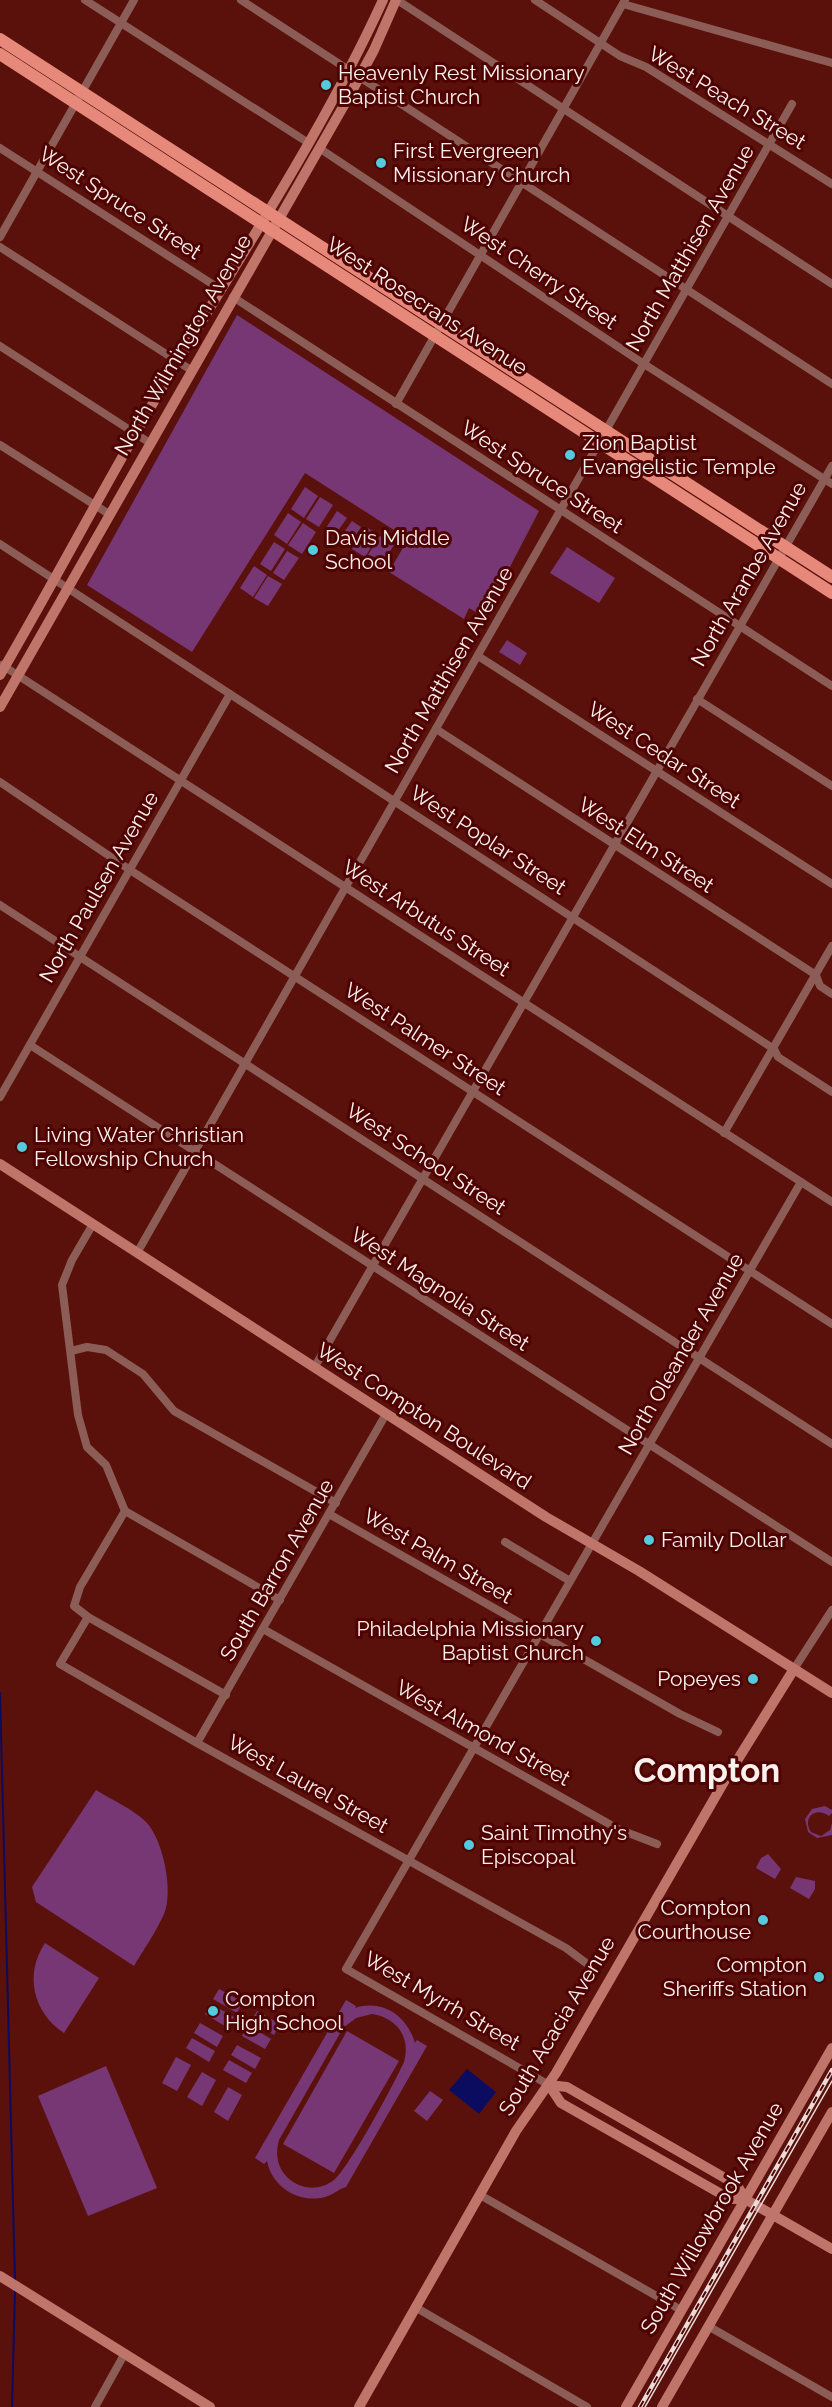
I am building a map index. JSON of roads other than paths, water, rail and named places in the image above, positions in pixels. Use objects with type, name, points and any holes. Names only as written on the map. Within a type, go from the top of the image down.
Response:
[{"type":"main road","name":"North Wilmington Avenue","points":[[1,669],[94,505],[307,142],[383,0]]},
{"type":"main road","name":"North Wilmington Avenue","points":[[0,708],[191,369],[360,76],[397,0]]},
{"type":"main road","name":"West Rosecrans Avenue","points":[[0,39],[79,97],[264,216],[442,324],[779,559],[832,593]]},
{"type":"main road","name":"West Rosecrans Avenue","points":[[0,54],[79,97]]},
{"type":"main road","name":"West Rosecrans Avenue","points":[[276,223],[435,335],[832,577]]},
{"type":"main road","name":"West Compton Boulevard","points":[[0,1164],[386,1414],[832,1693]]},
{"type":"main road","name":"South Acacia Avenue","points":[[358,2407],[521,2123],[549,2085],[725,1780],[794,1669]]},
{"type":"main road","name":"South Willowbrook Avenue","points":[[626,2407],[832,2048]]},
{"type":"main road","name":"West Myrrh Street","points":[[549,2085],[561,2103],[730,2199],[745,2199],[832,2249]]},
{"type":"main road","name":"West Myrrh Street","points":[[549,2085],[567,2087],[737,2185],[745,2199]]},
{"type":"main road","points":[[662,2407],[768,2212],[832,2112]]},
{"type":"main road","points":[[3,2278],[210,2407]]},
{"type":"street","points":[[85,0],[307,142]]},
{"type":"street","points":[[0,237],[134,0]]},
{"type":"street","points":[[241,0],[832,384]]},
{"type":"street","points":[[397,0],[563,111],[832,284]]},
{"type":"street","name":"West Peach Street","points":[[535,0],[620,56],[646,67],[832,184]]},
{"type":"street","points":[[396,404],[624,2],[832,63]]},
{"type":"street","name":"North Matthisen Avenue","points":[[137,1254],[792,104]]},
{"type":"street","name":"West Spruce Street","points":[[0,148],[220,289]]},
{"type":"street","name":"West Cherry Street","points":[[319,148],[644,364],[828,481]]},
{"type":"street","points":[[0,247],[191,369]]},
{"type":"street","name":"West Spruce Street","points":[[233,297],[832,686]]},
{"type":"street","points":[[0,346],[150,443]]},
{"type":"street","points":[[0,445],[109,514]]},
{"type":"street","name":"North Aranbe Avenue","points":[[614,846],[786,547],[828,481],[832,466]]},
{"type":"street","name":"West Poplar Street","points":[[0,544],[573,916],[774,1049],[778,1057],[832,1092]]},
{"type":"street","name":"West Cedar Street","points":[[477,656],[832,884]]},
{"type":"street","name":"West Arbutus Street","points":[[1,669],[18,676],[832,1202]]},
{"type":"street","name":"North Paulsen Avenue","points":[[0,1096],[230,694]]},
{"type":"street","points":[[698,699],[832,786]]},
{"type":"street","name":"West Elm Street","points":[[436,729],[816,975],[820,986],[832,994]]},
{"type":"street","name":"West Palmer Street","points":[[0,782],[130,870],[832,1324]]},
{"type":"street","points":[[314,1368],[614,846]]},
{"type":"street","name":"West School Street","points":[[0,905],[832,1444]]},
{"type":"street","points":[[724,1133],[832,946]]},
{"type":"street","name":"West Magnolia Street","points":[[30,1045],[648,1446],[832,1562]]},
{"type":"street","name":"North Oleander Avenue","points":[[346,1969],[801,1182]]},
{"type":"street","points":[[93,1224],[68,1267],[62,1285],[82,1434],[87,1447],[109,1471],[124,1511],[280,1600]]},
{"type":"street","name":"West Palm Street","points":[[71,1351],[87,1347],[106,1350],[143,1374],[174,1411],[336,1503]]},
{"type":"street","name":"South Barron Avenue","points":[[196,1743],[386,1414]]},
{"type":"street","points":[[124,1511],[80,1587],[74,1606],[88,1617],[225,1695]]},
{"type":"street","name":"West Palm Street","points":[[329,1514],[690,1720],[718,1732]]},
{"type":"street","points":[[506,1542],[570,1581]]},
{"type":"street","points":[[794,1669],[832,1610]]},
{"type":"street","name":"West Laurel Street","points":[[88,1617],[60,1664],[196,1743],[566,1948],[586,1963]]},
{"type":"street","name":"West Almond Street","points":[[263,1629],[618,1829],[657,1844]]},
{"type":"street","name":"West Myrrh Street","points":[[346,1969],[549,2085]]},
{"type":"street","points":[[480,2195],[681,2310]]},
{"type":"street","points":[[415,2307],[587,2407]]},
{"type":"street","points":[[708,2326],[832,2397]]},
{"type":"street","points":[[95,2407],[124,2353]]},
{"type":"waterway","points":[[0,1693],[15,2281]]},
{"type":"waterway","points":[[12,2407],[15,2290]]},
{"type":"tram line","points":[[645,2407],[832,2081]]},
{"type":"railway","points":[[640,2407],[832,2070]]},
{"type":"place","name":"Heavenly Rest Missionary Baptist Church","points":[[326,85]]},
{"type":"place","name":"First Evergreen Missionary Church","points":[[381,163]]},
{"type":"place","name":"Zion Baptist Evangelistic Temple","points":[[570,455]]},
{"type":"place","name":"Davis Middle School","points":[[313,550]]},
{"type":"place","name":"Living Water Christian Fellowship Church","points":[[22,1147]]},
{"type":"place","name":"Family Dollar","points":[[649,1540]]},
{"type":"place","name":"Philadelphia Missionary Baptist Church","points":[[596,1641]]},
{"type":"place","name":"Popeyes","points":[[753,1679]]},
{"type":"place","name":"Saint Timothy's Episcopal","points":[[469,1845]]},
{"type":"place","name":"Compton Courthouse","points":[[763,1920]]},
{"type":"place","name":"Compton Sheriffs Station","points":[[819,1977]]},
{"type":"place","name":"Compton High School","points":[[213,2011]]},
{"type":"district","name":"Compton","points":[[707,1770]]}]
